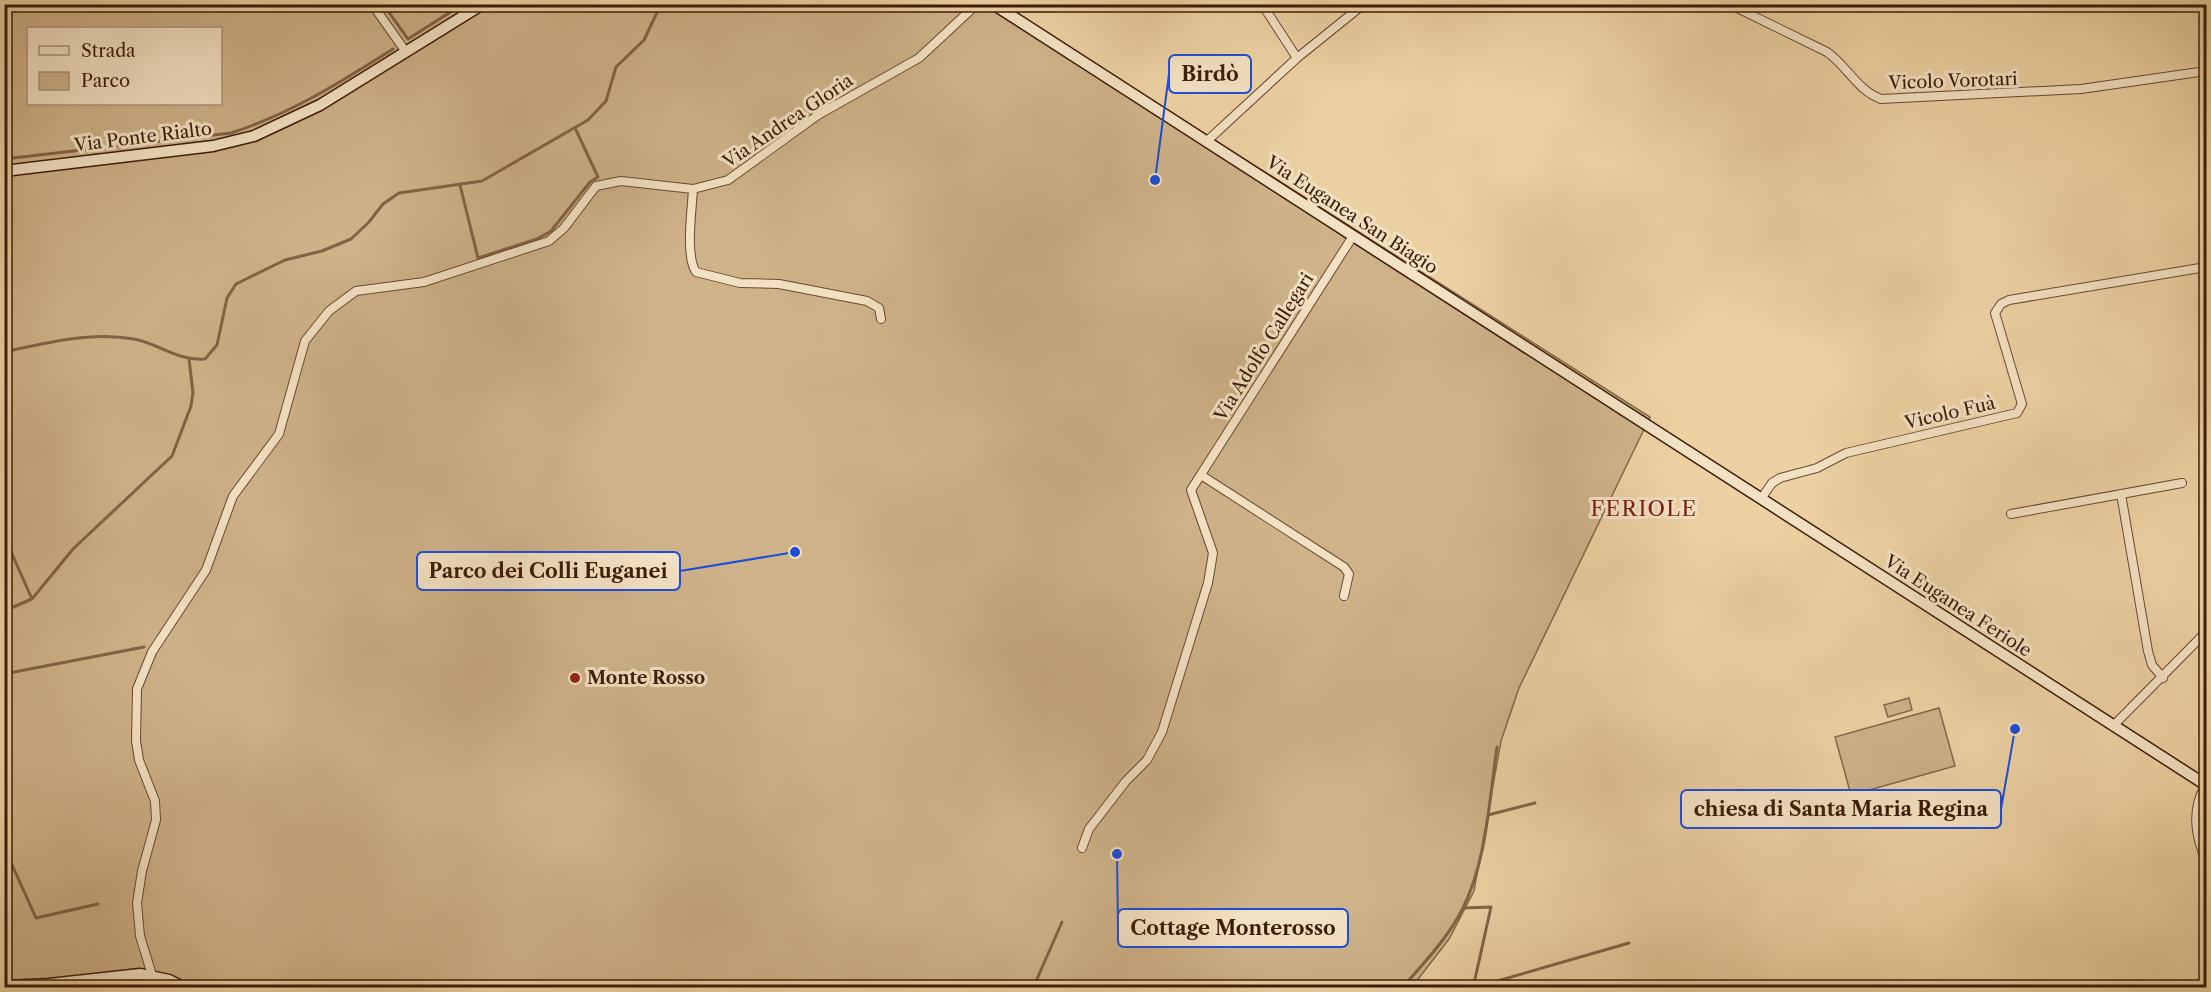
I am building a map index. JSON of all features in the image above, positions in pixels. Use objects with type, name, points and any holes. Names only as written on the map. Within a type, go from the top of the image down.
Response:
[{"type":"main road","name":"Via Ponte Rialto","points":[[4,171],[213,146],[254,136],[320,105],[483,4]]},
{"type":"main road","name":"Via Euganea San Biagio","points":[[993,4],[1692,454]]},
{"type":"main road","name":"Via Euganea Feriole","points":[[1692,454],[2206,785]]},
{"type":"main road","points":[[4,986],[152,975],[185,987]]},
{"type":"street","points":[[372,4],[406,52]]},
{"type":"street","name":"Via Andrea Gloria","points":[[693,189],[728,180],[818,115],[919,58],[977,4]]},
{"type":"street","points":[[1262,4],[1297,58]]},
{"type":"street","points":[[1206,142],[1297,58],[1364,4]]},
{"type":"street","name":"Vicolo Vorotari","points":[[1728,4],[1827,51],[1870,95],[1881,99],[2081,89],[2206,71]]},
{"type":"street","points":[[152,975],[140,936],[137,903],[141,872],[156,820],[155,801],[139,760],[136,741],[137,689],[152,652],[206,570],[233,495],[279,434],[301,353],[312,330],[341,300],[356,291],[424,282],[549,241],[564,228],[596,186],[621,181],[693,189],[691,266],[696,272],[740,283],[779,285],[867,301],[879,308],[882,319]]},
{"type":"street","name":"Via Adolfo Callegari","points":[[1082,848],[1089,829],[1114,795],[1147,760],[1162,732],[1208,584],[1212,570],[1212,546],[1191,490],[1353,236]]},
{"type":"street","name":"Vicolo Fuà","points":[[1761,498],[1772,483],[1780,478],[1817,468],[1846,453],[2017,413],[2022,405],[1995,313],[2001,304],[2009,300],[2206,267]]},
{"type":"street","points":[[1202,475],[1344,567],[1349,574],[1344,596]]},
{"type":"street","points":[[2011,514],[2182,483]]},
{"type":"street","points":[[2121,494],[2148,651],[2152,665],[2163,678]]},
{"type":"street","points":[[2113,726],[2206,632]]},
{"type":"street","points":[[2206,785],[2198,800],[2196,817],[2206,860]]},
{"type":"green space","points":[[5,5],[1002,5],[1650,417],[1519,688],[1501,741],[1474,891],[1449,939],[1412,987],[5,988]]},
{"type":"green space","points":[[1909,698],[1912,710],[1888,717],[1884,705]]},
{"type":"green space","points":[[1939,708],[1955,766],[1851,795],[1835,737]]},
{"type":"waterway","points":[[383,4],[408,39],[463,4]]},
{"type":"waterway","points":[[4,352],[69,339],[101,336],[134,339],[177,355],[205,359],[217,345],[227,298],[236,284],[285,260],[322,251],[351,239],[369,222],[383,204],[399,193],[482,181],[588,120],[606,101],[616,67],[644,40],[661,4]]},
{"type":"waterway","points":[[4,159],[231,133],[294,107],[393,49]]},
{"type":"waterway","points":[[460,185],[478,258],[537,239],[551,231],[590,182],[598,177],[576,130]]},
{"type":"waterway","points":[[4,611],[32,599],[73,549],[172,456],[191,406],[193,393],[189,359]]},
{"type":"waterway","points":[[4,536],[32,599]]},
{"type":"waterway","points":[[4,674],[144,647]]},
{"type":"waterway","points":[[1402,988],[1449,931],[1470,891],[1486,830],[1497,747]]},
{"type":"waterway","points":[[1488,815],[1535,803]]},
{"type":"waterway","points":[[4,847],[36,918],[98,904]]},
{"type":"waterway","points":[[1463,908],[1491,907],[1473,988]]},
{"type":"waterway","points":[[1033,988],[1062,922]]},
{"type":"waterway","points":[[1473,988],[1629,943]]},
{"type":"place","name":"Birdò","points":[[1155,180]]},
{"type":"place","name":"Parco dei Colli Euganei","points":[[795,552]]},
{"type":"place","name":"Monte Rosso","points":[[575,678]]},
{"type":"place","name":"chiesa di Santa Maria Regina","points":[[2015,729]]},
{"type":"place","name":"Cottage Monterosso","points":[[1117,854]]},
{"type":"district","name":"FERIOLE","points":[[1644,509]]}]
